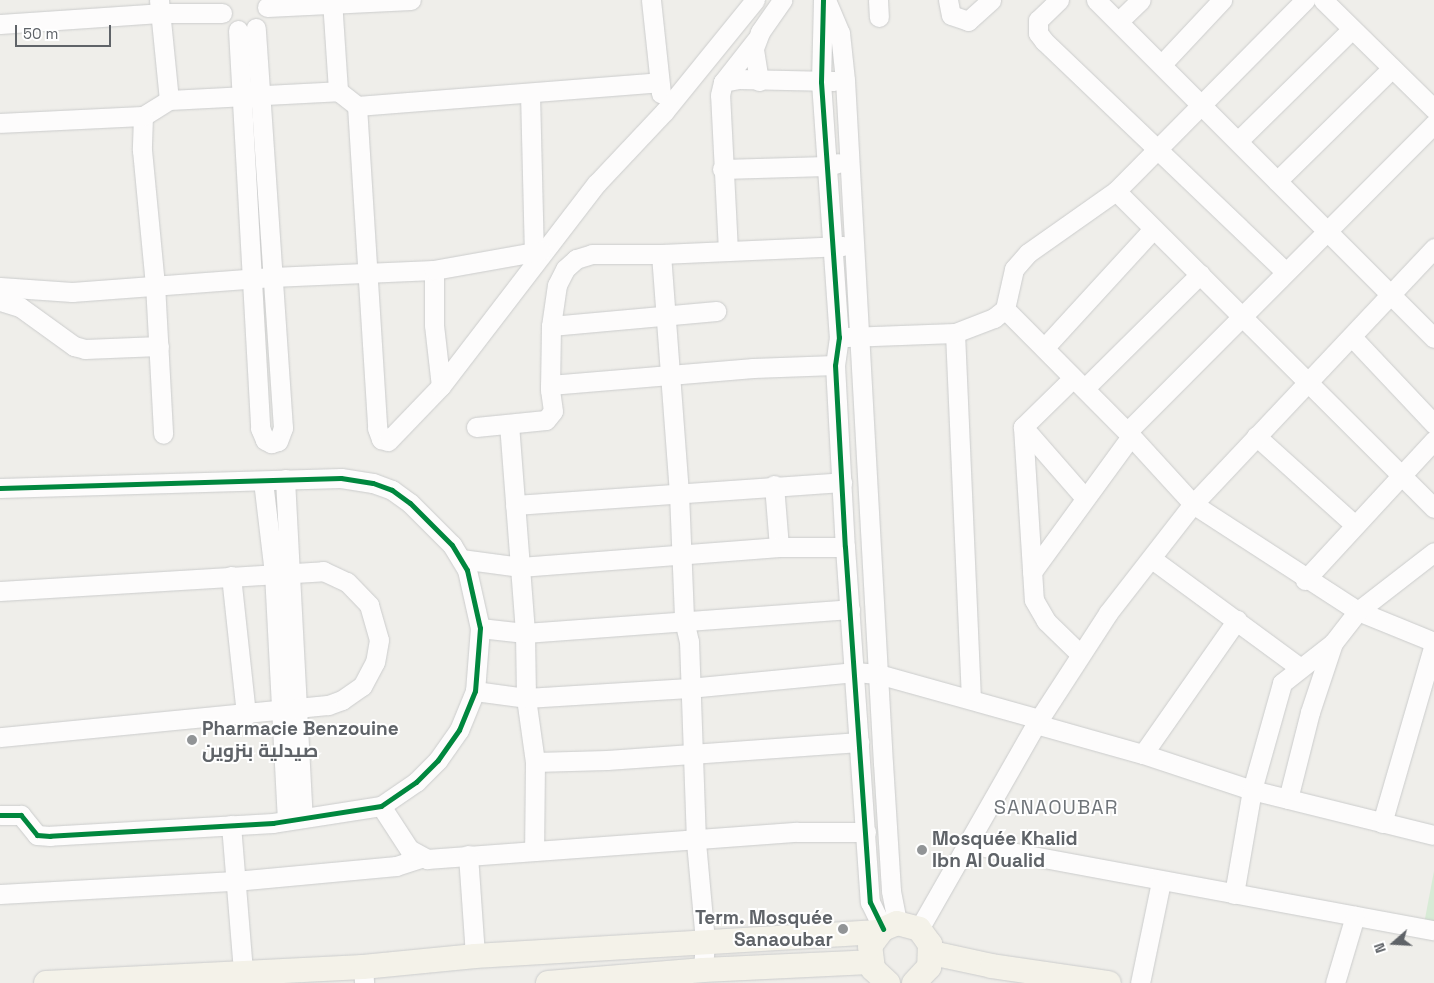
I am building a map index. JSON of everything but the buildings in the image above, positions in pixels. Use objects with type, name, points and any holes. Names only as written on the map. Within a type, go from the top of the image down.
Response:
[{"type":"main road","points":[[548,983],[703,970],[876,976],[870,946],[886,928]]},
{"type":"main road","points":[[46,983],[121,981],[243,972],[363,975],[475,956],[886,928],[919,929],[930,944],[932,953],[924,981]]},
{"type":"main road","points":[[932,953],[992,966],[1109,983]]},
{"type":"street","points":[[0,24],[159,7],[223,6],[228,24],[247,29],[263,21],[266,3],[411,0]]},
{"type":"street","points":[[651,0],[659,82],[664,112]]},
{"type":"street","points":[[357,106],[369,272],[377,428],[381,439],[388,441],[395,438],[440,386],[537,252],[597,182],[664,112],[755,0]]},
{"type":"street","points":[[728,251],[722,169],[723,82],[756,40],[782,0]]},
{"type":"street","points":[[824,0],[840,33],[845,80],[847,160],[855,245],[891,892],[886,928]]},
{"type":"street","points":[[824,0],[821,82],[831,246],[839,337],[835,365],[844,547],[855,672],[870,902],[886,928]]},
{"type":"street","points":[[948,0],[951,15],[968,21],[991,0]]},
{"type":"street","points":[[1059,0],[1038,20],[1038,33],[1157,150],[1285,271]]},
{"type":"street","points":[[1096,0],[1239,140],[1277,181],[1434,338]]},
{"type":"street","points":[[1119,22],[1141,0]]},
{"type":"street","points":[[1162,64],[1222,0]]},
{"type":"street","points":[[839,337],[955,334],[980,326],[1005,309],[1014,269],[1028,253],[1116,191],[1305,0]]},
{"type":"street","points":[[1323,0],[1434,110]]},
{"type":"street","points":[[332,3],[338,91]]},
{"type":"street","points":[[159,7],[170,100]]},
{"type":"street","points":[[247,29],[251,94],[272,277],[283,428],[278,441],[271,443],[265,440],[260,428],[252,278],[251,94]]},
{"type":"street","points":[[1239,140],[1352,29]]},
{"type":"street","points":[[756,40],[753,54],[759,81]]},
{"type":"street","points":[[1277,181],[1392,68]]},
{"type":"street","points":[[723,82],[738,79],[821,82],[845,80]]},
{"type":"street","points":[[0,124],[143,116],[170,100],[251,94],[338,91],[357,106],[659,82]]},
{"type":"street","points":[[530,93],[537,252]]},
{"type":"street","points":[[143,116],[145,197],[156,284],[163,434]]},
{"type":"street","points":[[1032,572],[1129,434],[1285,271],[1434,124]]},
{"type":"street","points":[[722,169],[827,166],[847,160]]},
{"type":"street","points":[[1116,191],[1434,508]]},
{"type":"street","points":[[1046,347],[1153,229]]},
{"type":"street","points":[[476,427],[546,420],[553,411],[550,385],[551,326],[557,285],[565,269],[576,259],[592,254],[661,254],[855,245]]},
{"type":"street","points":[[0,287],[72,292],[252,278],[434,270],[537,252]]},
{"type":"street","points":[[661,254],[679,493],[684,620],[689,641],[689,688],[696,842],[705,941],[703,970]]},
{"type":"street","points":[[919,929],[1037,722],[1080,654],[1193,504],[1256,436],[1310,383],[1391,294],[1432,255]]},
{"type":"street","points":[[434,270],[434,324],[440,386]]},
{"type":"street","points":[[1023,427],[1079,384],[1200,274]]},
{"type":"street","points":[[0,301],[20,307],[74,346],[85,349],[158,346]]},
{"type":"street","points":[[1005,309],[1046,347],[1193,504],[1305,580],[1358,611],[1434,643],[1382,823]]},
{"type":"street","points":[[551,326],[716,311]]},
{"type":"street","points":[[955,334],[971,698]]},
{"type":"street","points":[[1352,337],[1434,424]]},
{"type":"street","points":[[550,385],[669,375],[835,365]]},
{"type":"street","points":[[509,424],[525,633],[526,698],[535,762],[534,851]]},
{"type":"street","points":[[1023,427],[1085,498]]},
{"type":"street","points":[[1023,427],[1034,600],[1038,613],[1080,654]]},
{"type":"street","points":[[1256,436],[1354,525]]},
{"type":"street","points":[[1305,580],[1434,440]]},
{"type":"street","points":[[285,479],[283,572],[288,710],[295,819]]},
{"type":"street","points":[[0,488],[285,479],[357,479],[392,490],[431,523],[461,559],[470,578],[480,628],[475,691],[459,730],[438,760],[416,782],[382,806],[295,819],[230,825],[42,836],[34,832],[29,822],[21,815],[0,815]]},
{"type":"street","points":[[263,481],[283,572]]},
{"type":"street","points":[[515,505],[842,482]]},
{"type":"street","points":[[774,486],[779,547]]},
{"type":"street","points":[[461,559],[520,567],[779,547],[844,547]]},
{"type":"street","points":[[1234,894],[1252,790],[1282,683],[1299,667],[1332,643],[1358,611],[1434,552]]},
{"type":"street","points":[[1152,559],[1299,667]]},
{"type":"street","points":[[0,591],[323,571],[347,582],[370,605],[379,640],[375,662],[362,686],[335,703],[246,715],[0,737]]},
{"type":"street","points":[[230,576],[246,715]]},
{"type":"street","points":[[480,628],[525,633],[850,609]]},
{"type":"street","points":[[1143,754],[1237,620]]},
{"type":"street","points":[[1288,799],[1310,712],[1332,643]]},
{"type":"street","points":[[475,691],[526,698],[689,688],[855,672],[878,674],[971,698],[1037,722],[1252,790],[1434,835]]},
{"type":"street","points":[[535,762],[607,760],[692,752],[859,742]]},
{"type":"street","points":[[382,806],[409,849],[421,858]]},
{"type":"street","points":[[230,825],[243,972]]},
{"type":"street","points":[[0,894],[235,881],[396,866],[421,858],[696,842],[797,832],[866,832]]},
{"type":"street","points":[[968,844],[1161,882],[1434,930]]},
{"type":"street","points":[[468,855],[475,956]]},
{"type":"street","points":[[1140,983],[1161,882]]},
{"type":"street","points":[[1335,983],[1355,916]]},
{"type":"green space","points":[[1434,871],[1434,926],[1424,924]]},
{"type":"cycle path","points":[[823,0],[821,82],[839,337],[835,365],[845,547],[870,902],[883,929]]},
{"type":"cycle path","points":[[0,488],[341,478],[373,483],[392,490],[410,503],[452,545],[467,570],[480,628],[475,691],[459,730],[438,760],[416,782],[381,806],[273,823],[50,836],[37,835],[21,815],[0,815]]},
{"type":"place","name":"Pharmacie Benzouine صيدلية بنزوين","points":[[192,740]]},
{"type":"place","name":"Mosquée Khalid Ibn Al Oualid","points":[[922,850]]},
{"type":"place","name":"Term. Mosquée Sanaoubar","points":[[843,929]]},
{"type":"district","name":"SANAOUBAR","points":[[1056,807]]}]
